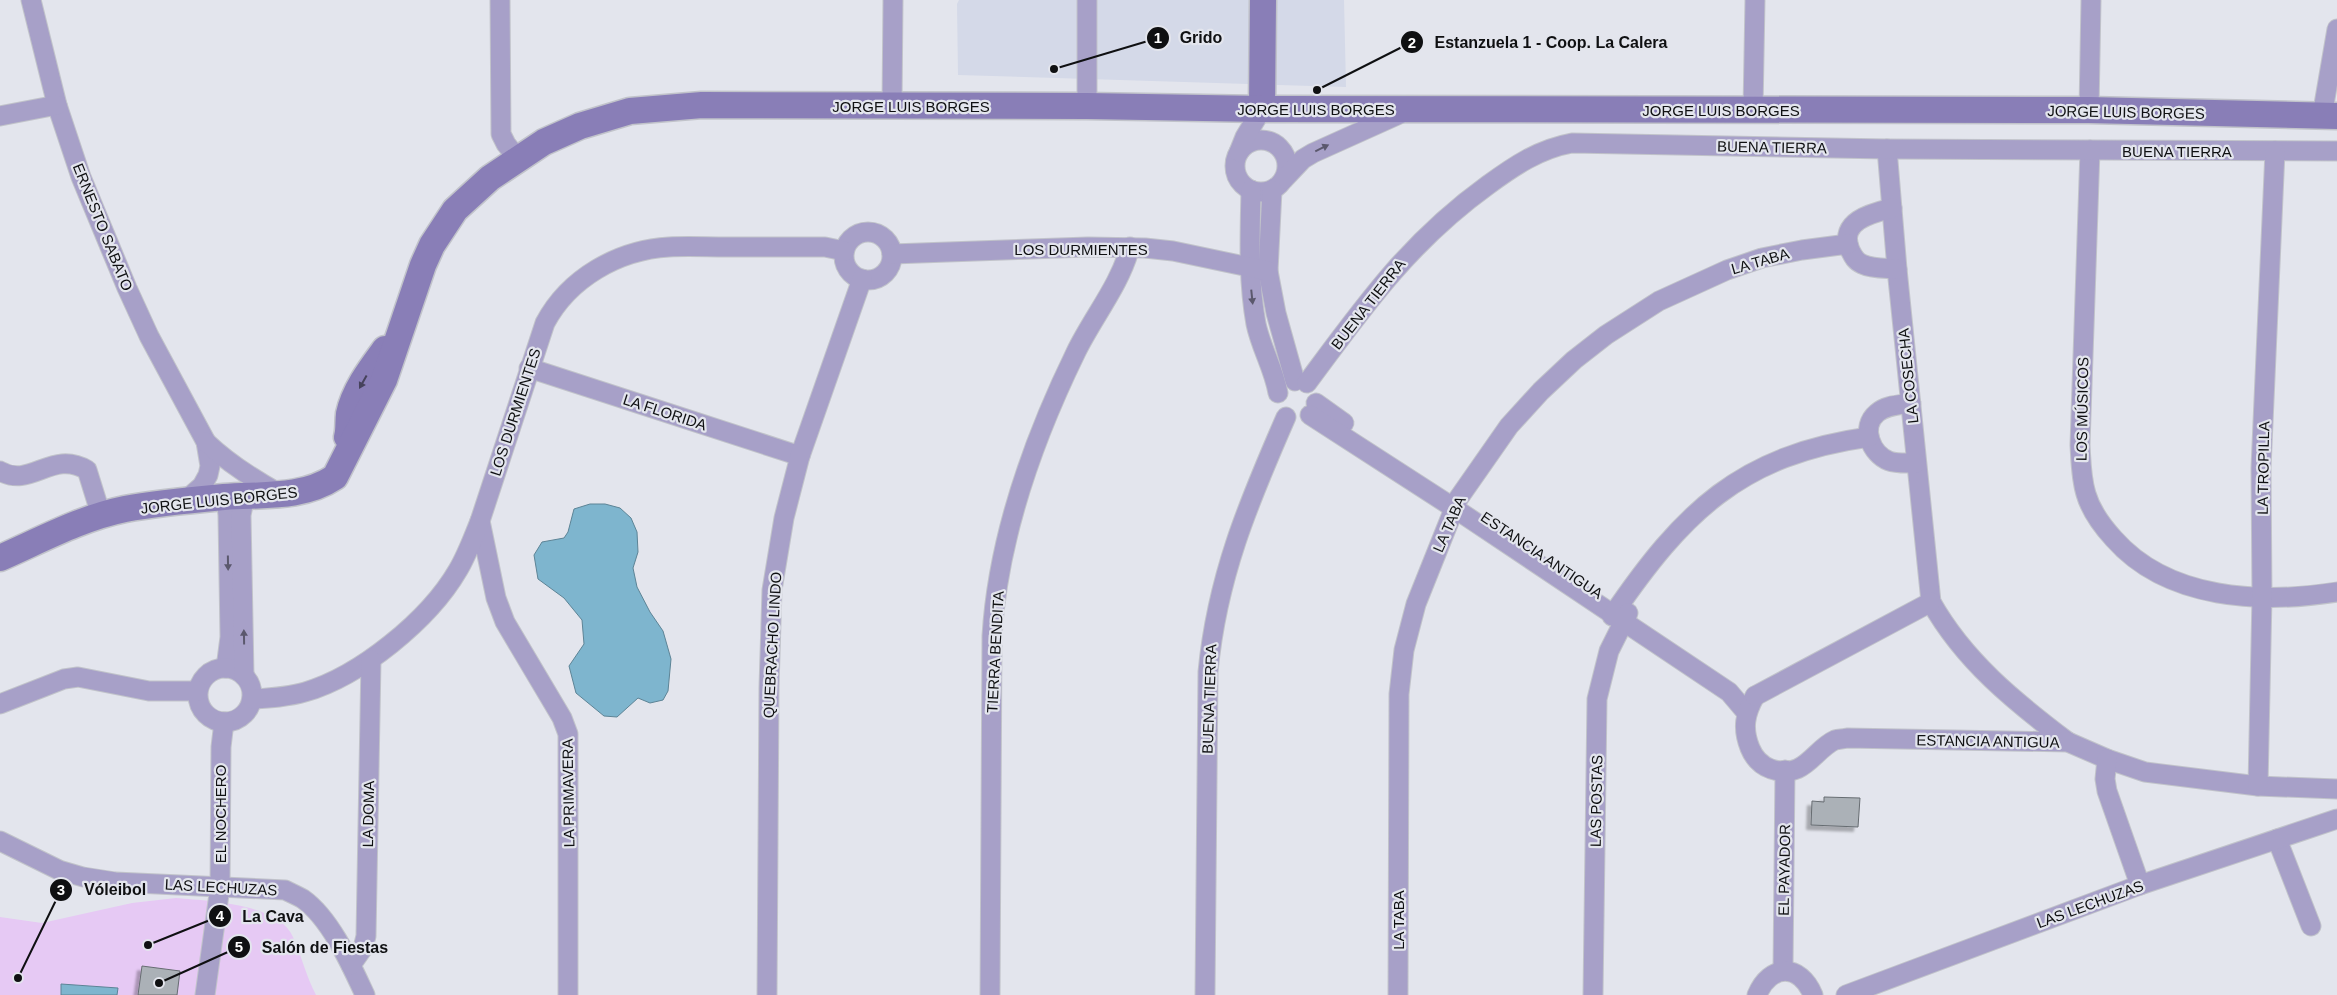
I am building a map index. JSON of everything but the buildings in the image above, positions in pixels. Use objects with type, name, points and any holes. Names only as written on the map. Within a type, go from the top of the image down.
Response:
[{"type":"street","name":"ERNESTO SABATO","points":[[31,0],[57,105],[81,177],[149,336],[206,442],[225,460],[246,475],[280,494]]},
{"type":"street","points":[[500,0],[501,134],[518,159]]},
{"type":"street","points":[[892,0],[892,106]]},
{"type":"street","points":[[1087,0],[1087,106]]},
{"type":"street","points":[[1263,0],[1262,109],[1263,130],[1268,142]]},
{"type":"street","points":[[1753,110],[1755,0]]},
{"type":"street","points":[[2089,110],[2091,0]]},
{"type":"street","points":[[2330,116],[2337,30]]},
{"type":"street","points":[[0,116],[57,105]]},
{"type":"street","name":"JORGE LUIS BORGES","points":[[0,558],[82,521],[101,515],[186,500],[300,493],[322,485],[335,477],[384,380],[423,265],[444,225],[455,210],[472,194],[544,142],[580,126],[638,110],[702,105],[1087,106],[1262,109],[2089,110],[2330,116]]},
{"type":"street","points":[[1262,109],[1248,130],[1235,170],[1238,178],[1251,190],[1264,192],[1278,185],[1303,159],[1313,153],[1410,109]]},
{"type":"street","points":[[1239,153],[1253,142],[1268,142],[1276,145],[1286,156],[1287,172],[1278,185],[1259,269],[1257,325],[1264,350],[1274,372],[1278,393],[1277,404],[1282,414],[1298,420],[1313,409],[1314,392],[1301,382],[1259,269],[1251,213],[1251,190]]},
{"type":"street","name":"BUENA TIERRA","points":[[1301,382],[1378,288],[1438,224],[1464,202],[1514,166],[1554,146],[1572,143],[1887,149],[2337,151]]},
{"type":"street","name":"LA COSECHA","points":[[1887,149],[1896,269],[1931,602],[1944,624],[1968,655],[2025,710],[2068,742]]},
{"type":"street","name":"LOS MÚSICOS","points":[[2090,150],[2080,445],[2086,495],[2094,513],[2125,552],[2167,579],[2190,588],[2262,596],[2306,596],[2337,592]]},
{"type":"street","name":"LA TROPILLA","points":[[2258,786],[2262,596],[2261,468],[2275,151]]},
{"type":"street","points":[[1892,208],[1865,215],[1855,222],[1849,231],[1848,244],[1854,259],[1863,265],[1896,269]]},
{"type":"street","points":[[873,232],[886,240],[892,254],[891,261],[884,274],[870,280],[862,279],[850,272],[844,258],[844,251],[852,238],[858,234],[873,232]]},
{"type":"street","name":"LA TABA","points":[[1398,995],[1399,694],[1401,673],[1416,604],[1456,504],[1509,426],[1528,405],[1574,360],[1614,330],[1659,301],[1727,270],[1762,258],[1848,244]]},
{"type":"street","name":"LOS DURMIENTES","points":[[252,699],[304,693],[332,683],[371,660],[405,631],[445,590],[468,550],[480,522],[545,323],[554,305],[572,286],[613,261],[641,251],[667,247],[825,247],[844,251]]},
{"type":"street","name":"LOS DURMIENTES","points":[[892,254],[1130,247],[1174,251],[1259,269]]},
{"type":"street","name":"TIERRA BENDITA","points":[[990,995],[992,636],[998,584],[1012,521],[1037,442],[1060,386],[1078,349],[1125,267],[1130,247]]},
{"type":"street","name":"QUEBRACHO LINDO","points":[[766,995],[769,687],[772,590],[784,518],[800,456],[862,279]]},
{"type":"street","name":"LA FLORIDA","points":[[529,368],[800,456]]},
{"type":"street","points":[[1278,393],[1285,384],[1301,382]]},
{"type":"street","points":[[1911,404],[1894,405],[1877,412],[1871,419],[1868,437],[1878,454],[1887,460],[1916,463]]},
{"type":"street","name":"ESTANCIA ANTIGUA","points":[[1313,409],[1751,704]]},
{"type":"street","name":"BUENA TIERRA","points":[[1206,995],[1208,672],[1211,640],[1224,575],[1236,538],[1249,502],[1286,417]]},
{"type":"street","name":"LAS POSTAS","points":[[1594,995],[1597,700],[1620,614],[1657,554],[1689,519],[1716,496],[1748,473],[1777,459],[1805,450],[1836,442],[1868,437]]},
{"type":"street","name":"ERNESTO SABATO","points":[[186,500],[202,486],[208,475],[210,466],[206,442]]},
{"type":"street","points":[[0,472],[10,477],[20,476],[62,462],[76,463],[87,470],[101,515]]},
{"type":"street","points":[[235,497],[228,515],[244,676],[252,691],[252,699],[250,707],[239,718],[224,722],[207,716],[198,701],[198,692],[206,676],[212,671],[226,668],[244,676]]},
{"type":"street","name":"LA PRIMAVERA","points":[[480,522],[496,598],[506,622],[562,718],[568,734],[568,995]]},
{"type":"street","points":[[226,668],[236,598]]},
{"type":"street","points":[[1785,770],[1768,768],[1759,763],[1752,755],[1746,740],[1751,704],[1931,602]]},
{"type":"street","name":"LA DOMA","points":[[351,965],[362,948],[366,936],[371,660]]},
{"type":"street","points":[[0,704],[64,679],[78,677],[150,691],[198,692]]},
{"type":"street","points":[[2008,742],[2024,729],[2025,710]]},
{"type":"street","name":"EL NOCHERO","points":[[205,995],[220,887],[221,746],[224,722]]},
{"type":"street","name":"ESTANCIA ANTIGUA","points":[[1785,770],[1796,770],[1809,762],[1835,740],[1847,738],[2068,742],[2107,759],[2145,772],[2258,786],[2337,789]]},
{"type":"street","points":[[2107,759],[2105,779],[2107,791],[2140,885]]},
{"type":"street","name":"EL PAYADOR","points":[[1783,970],[1785,770]]},
{"type":"street","name":"LAS LECHUZAS","points":[[1846,995],[2140,885],[2337,819]]},
{"type":"street","points":[[2278,839],[2311,926]]},
{"type":"street","name":"LAS LECHUZAS","points":[[0,841],[59,870],[83,877],[115,882],[276,888],[285,890],[303,899],[320,915],[351,965],[365,995]]},
{"type":"street","points":[[1756,995],[1761,984],[1769,976],[1783,970],[1795,973],[1804,980],[1813,995]]},
{"type":"shaded area","points":[[959,0],[1344,0],[1346,87],[958,75],[957,4]]},
{"type":"shaded area","points":[[176,898],[241,906],[273,917],[285,926],[293,937],[316,995],[0,995],[0,917],[42,923],[132,903]]},
{"type":"water","points":[[590,504],[605,504],[620,508],[631,518],[637,532],[638,552],[633,568],[637,587],[650,612],[663,631],[671,659],[668,691],[663,700],[650,703],[638,698],[617,717],[604,716],[576,693],[569,666],[584,644],[582,620],[564,598],[538,579],[534,555],[542,542],[564,538],[568,532],[574,509]]},
{"type":"water","points":[[61,984],[118,988],[117,995],[61,995]]},
{"type":"place","name":"Grido","points":[[1054,69]]},
{"type":"place","name":"Estanzuela 1 - Coop. La Calera","points":[[1317,90]]},
{"type":"place","name":"La Cava","points":[[148,945]]},
{"type":"place","name":"Vóleibol","points":[[18,978]]},
{"type":"place","name":"Salón de Fiestas","points":[[159,983]]}]
